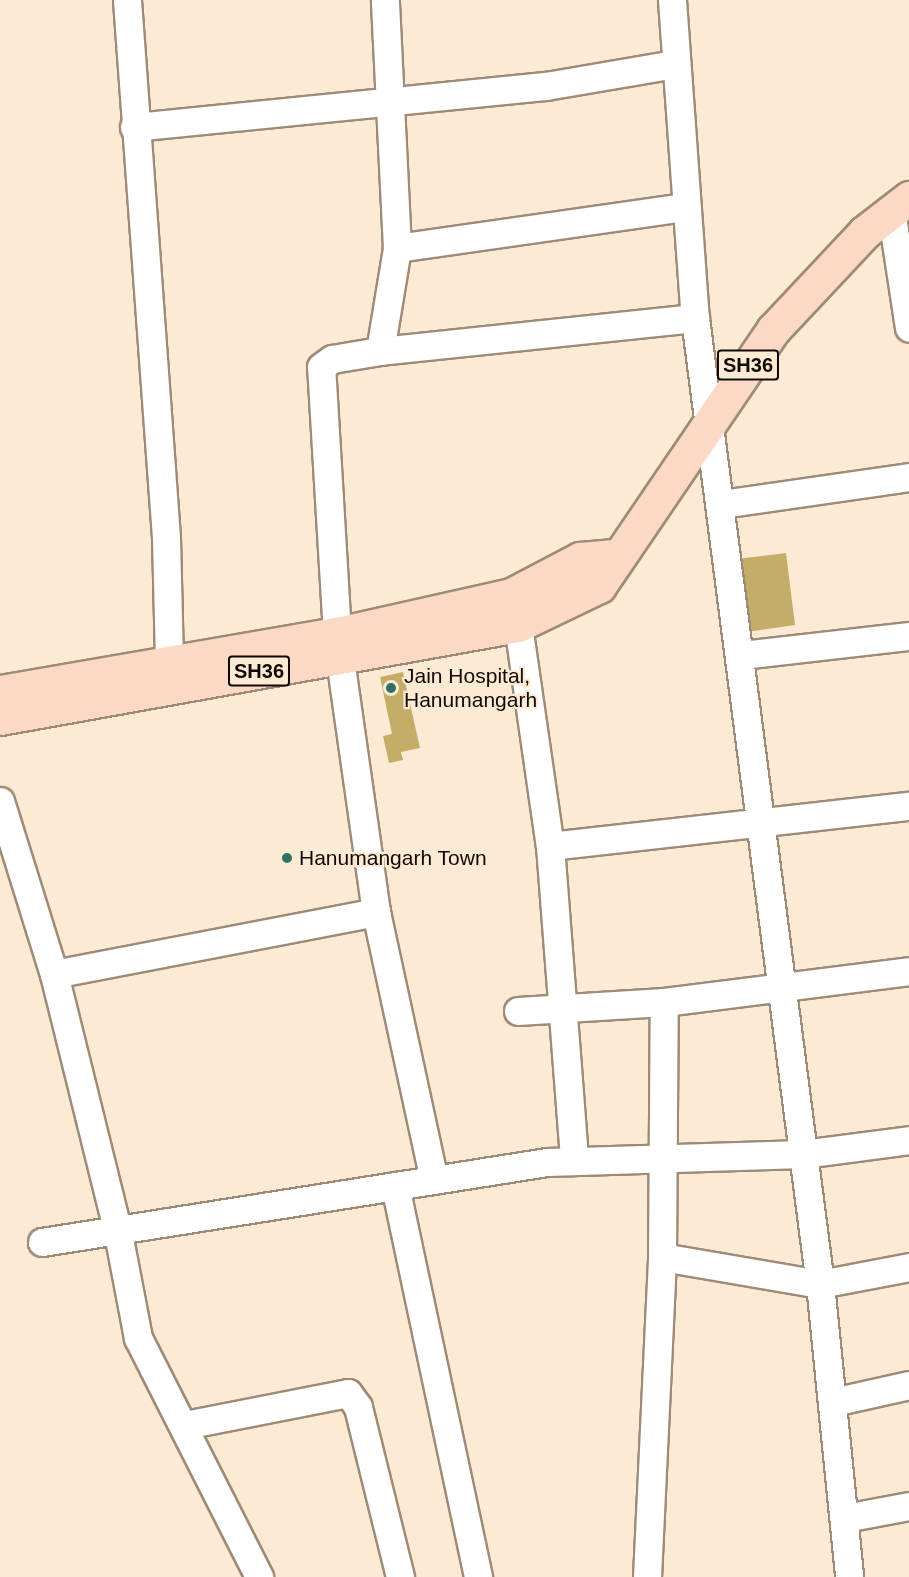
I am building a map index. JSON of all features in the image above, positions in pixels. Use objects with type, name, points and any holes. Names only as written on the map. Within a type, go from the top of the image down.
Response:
[{"type":"main road","name":"SH36","points":[[0,692],[169,664],[338,647],[518,625],[599,586],[614,556],[773,330],[900,204]]},
{"type":"main road","name":"SH36","points":[[0,718],[338,647],[511,595],[580,559],[614,556]]},
{"type":"street","points":[[127,0],[134,127],[166,538],[169,664]]},
{"type":"street","points":[[380,351],[396,248],[392,102],[385,0]]},
{"type":"street","points":[[672,0],[684,207],[695,318],[742,655],[781,987],[820,1284],[845,1518],[849,1577]]},
{"type":"street","points":[[134,127],[546,86],[675,64]]},
{"type":"street","points":[[900,204],[908,311]]},
{"type":"street","points":[[396,248],[684,207]]},
{"type":"street","points":[[434,1180],[376,912],[338,647],[321,367],[332,359],[380,351],[695,318]]},
{"type":"street","points":[[722,504],[909,477]]},
{"type":"street","points":[[518,625],[550,846],[560,1008],[574,1161]]},
{"type":"street","points":[[742,655],[909,636]]},
{"type":"street","points":[[0,801],[54,974],[118,1233],[138,1338],[185,1425],[259,1577]]},
{"type":"street","points":[[550,846],[762,826],[909,806]]},
{"type":"street","points":[[54,974],[376,912]]},
{"type":"street","points":[[518,1011],[664,1002],[909,971]]},
{"type":"street","points":[[647,1577],[662,1257],[664,1002]]},
{"type":"street","points":[[42,1242],[118,1233],[395,1186],[574,1161],[803,1154],[909,1140]]},
{"type":"street","points":[[395,1186],[478,1577]]},
{"type":"street","points":[[662,1257],[820,1284],[909,1267]]},
{"type":"street","points":[[833,1402],[909,1385]]},
{"type":"street","points":[[185,1425],[348,1393],[358,1407],[400,1577]]},
{"type":"street","points":[[845,1518],[909,1506]]},
{"type":"building","points":[[786,553],[795,625],[747,632],[737,559]]},
{"type":"building","points":[[403,672],[420,748],[401,752],[403,760],[389,763],[383,736],[392,734],[380,677]]},
{"type":"place","name":"Jain Hospital, Hanumangarh","points":[[391,688]]},
{"type":"place","name":"Hanumangarh Town","points":[[287,858]]}]
